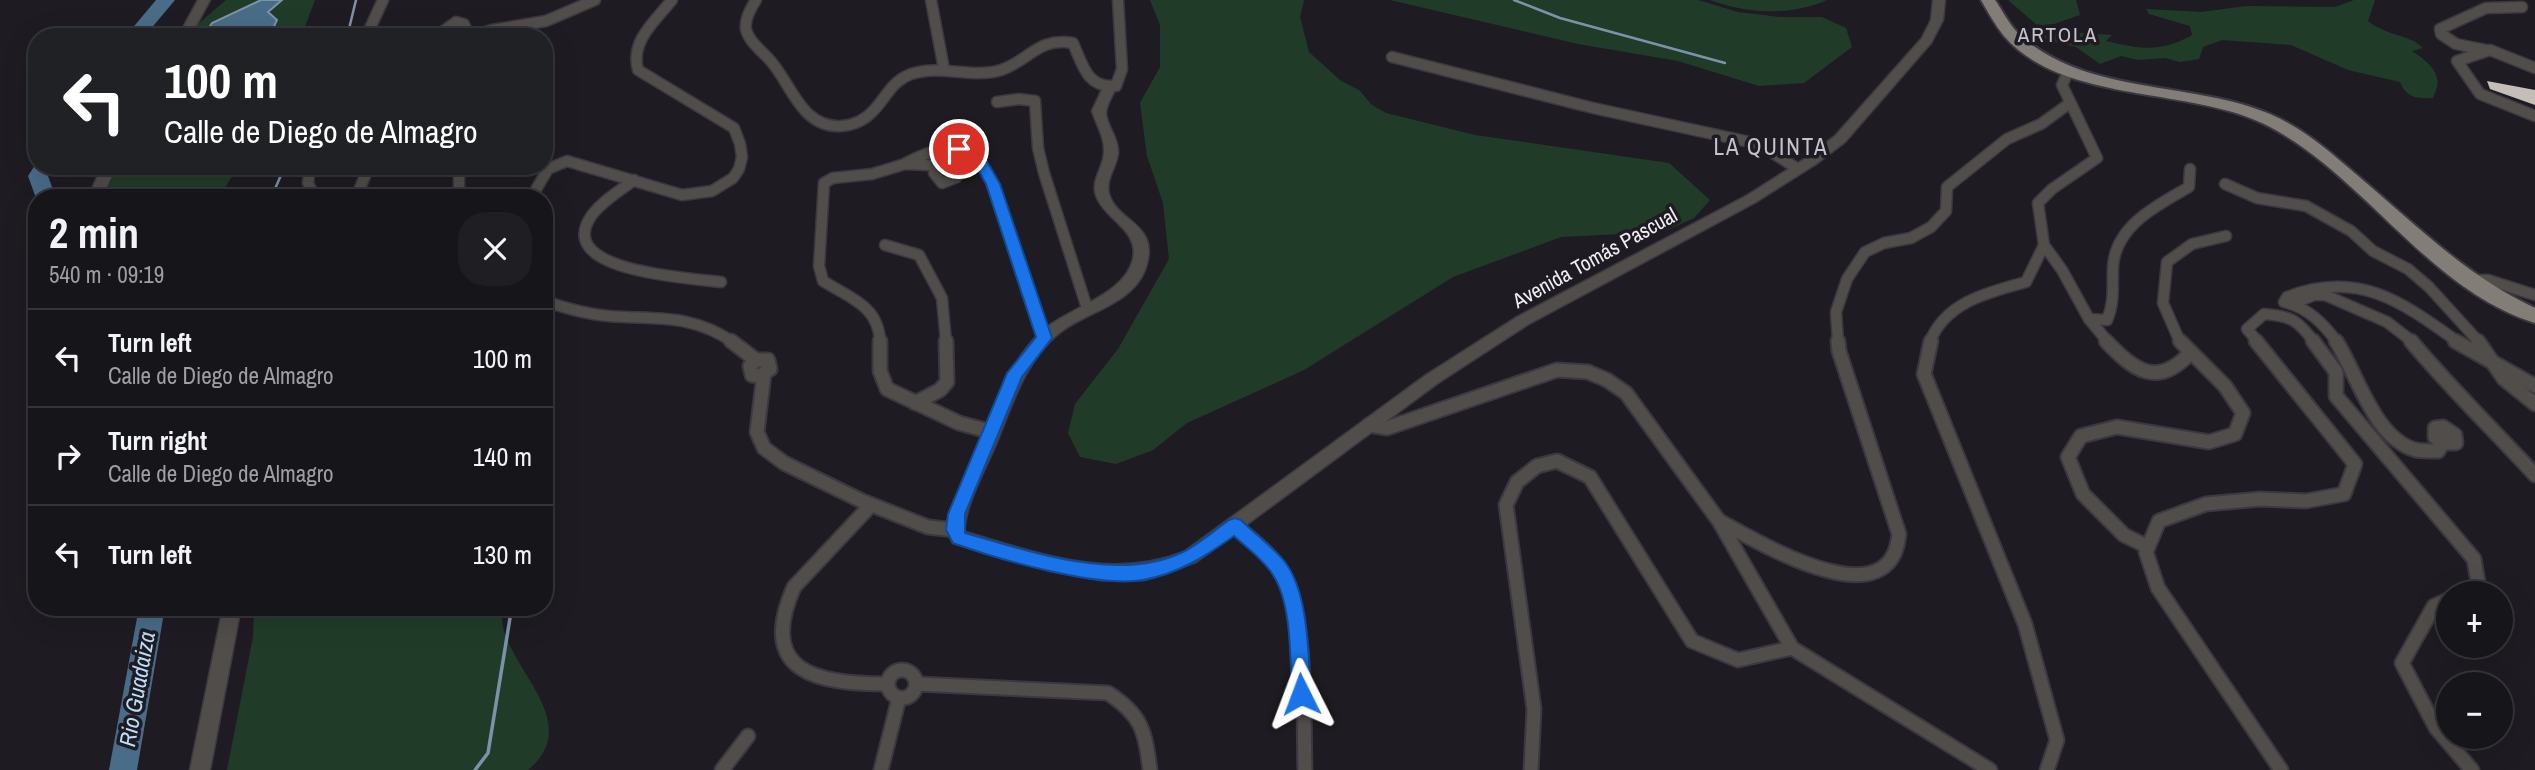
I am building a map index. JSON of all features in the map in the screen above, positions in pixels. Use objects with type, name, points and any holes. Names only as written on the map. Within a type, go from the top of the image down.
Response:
[{"type":"main road","points":[[1988,0],[1996,19],[2011,38],[2030,52],[2068,72],[2182,93],[2224,103],[2266,119],[2310,145],[2473,281],[2513,307],[2535,316]]},
{"type":"street","points":[[189,28],[204,0]]},
{"type":"street","points":[[370,28],[383,0]]},
{"type":"street","points":[[506,28],[546,22],[595,0]]},
{"type":"street","points":[[553,165],[559,161],[682,195],[699,195],[719,190],[734,179],[741,167],[740,139],[734,128],[646,76],[638,70],[633,61],[635,49],[673,0]]},
{"type":"street","points":[[756,0],[745,15],[744,29],[749,40],[774,63],[808,117],[821,124],[838,127],[854,124],[867,117],[891,85],[904,76],[944,69],[984,73],[1000,71],[1042,43],[1059,39],[1073,43],[1089,78],[1109,88],[1116,86],[1122,69],[1118,0]]},
{"type":"street","points":[[931,0],[944,69]]},
{"type":"street","name":"Avenida Tomás Pascual","points":[[955,530],[959,538],[1026,557],[1110,573],[1143,572],[1190,557],[1432,379],[1522,321],[1751,199],[1840,139],[1927,40],[1937,20],[1939,0]]},
{"type":"street","points":[[2522,7],[2486,8],[2440,29],[2441,34],[2452,42],[2490,50],[2535,68]]},
{"type":"street","points":[[448,28],[456,22],[464,24],[466,28]]},
{"type":"street","points":[[2490,50],[2457,61],[2480,94],[2535,116]]},
{"type":"street","points":[[1392,57],[1593,108],[1759,144],[1798,169]]},
{"type":"street","points":[[2068,72],[2062,85],[2097,158],[2052,189],[2038,203],[2044,245],[2062,270],[2089,319],[2113,348],[2143,371],[2156,374],[2172,371],[2190,353]]},
{"type":"street","points":[[553,304],[599,316],[673,318],[694,323],[727,338],[756,360],[750,366],[749,372],[755,376],[764,374],[757,432],[764,448],[784,463],[871,505],[928,527],[955,530],[957,514],[1015,373],[1055,328],[1111,297],[1131,281],[1141,256],[1139,242],[1131,224],[1105,202],[1100,185],[1112,148],[1099,111],[1109,88]]},
{"type":"street","points":[[997,102],[1018,99],[1035,101],[1038,107],[1036,145],[1047,189],[1087,308]]},
{"type":"street","points":[[1719,521],[1814,569],[1858,577],[1885,565],[1896,554],[1899,534],[1839,351],[1836,312],[1847,279],[1865,252],[1931,228],[1946,211],[1947,187],[2007,139],[2041,124],[2070,103]]},
{"type":"street","points":[[992,432],[959,423],[915,403],[887,389],[880,379],[879,333],[875,317],[855,299],[822,281],[819,266],[824,183],[833,178],[872,174],[905,164],[924,153],[942,149],[959,149],[972,154],[980,161],[993,184],[1044,338]]},
{"type":"street","points":[[905,164],[951,166],[957,177],[942,183],[934,173]]},
{"type":"street","points":[[2089,319],[2107,320],[2113,309],[2113,255],[2128,228],[2189,187],[2190,169]]},
{"type":"street","points":[[634,180],[592,214],[584,232],[584,242],[589,250],[606,259],[640,269],[721,282]]},
{"type":"street","points":[[2225,184],[2257,198],[2306,206],[2351,231],[2372,251],[2408,269],[2429,287],[2446,309],[2483,346],[2488,359],[2504,379],[2535,404]]},
{"type":"street","points":[[2148,547],[2124,535],[2083,494],[2068,457],[2081,436],[2117,427],[2209,442],[2235,434],[2243,413],[2225,386],[2181,344],[2163,303],[2167,262],[2192,244],[2226,236]]},
{"type":"street","points":[[885,245],[919,255],[942,298],[947,382],[940,390],[915,403]]},
{"type":"street","points":[[2044,245],[2026,282],[1977,296],[1940,321],[1925,349],[1924,374],[2025,624],[2057,740],[2047,770]]},
{"type":"street","points":[[2473,281],[2488,280],[2535,295]]},
{"type":"street","points":[[2443,443],[2438,450],[2423,453],[2408,448],[2393,438],[2363,394],[2327,328],[2292,304],[2284,302],[2287,297],[2320,287],[2346,285],[2375,291],[2403,303],[2469,350],[2535,386]]},
{"type":"street","points":[[2292,304],[2314,295],[2325,295],[2387,322],[2409,338],[2449,387],[2481,416],[2535,475]]},
{"type":"street","points":[[2281,770],[2158,588],[2146,552],[2160,521],[2206,504],[2260,499],[2306,501],[2344,494],[2355,464],[2247,329],[2264,314],[2288,316],[2304,328],[2336,372],[2336,396],[2474,559],[2478,581]]},
{"type":"street","points":[[1369,425],[1387,428],[1545,372],[1564,368],[1587,370],[1609,380],[1626,393],[1719,521],[1792,648],[1990,770]]},
{"type":"street","points":[[1531,770],[1534,709],[1506,505],[1517,482],[1537,466],[1557,461],[1590,477],[1692,640],[1738,660],[1792,648]]},
{"type":"street","points":[[871,505],[794,587],[785,603],[782,631],[784,650],[796,666],[817,677],[836,682],[887,684]]},
{"type":"street","points":[[1235,526],[1279,567],[1290,591],[1298,643],[1305,770]]},
{"type":"street","points":[[2436,605],[2402,663],[2436,728],[2472,770]]},
{"type":"street","points":[[200,770],[230,616]]},
{"type":"street","points":[[904,671],[914,675],[917,684],[911,694],[899,698],[889,694],[887,684],[893,675],[904,671]]},
{"type":"street","points":[[917,684],[1108,693],[1129,706],[1143,726],[1150,770]]},
{"type":"street","points":[[881,770],[899,698]]},
{"type":"street","points":[[722,770],[748,736]]},
{"type":"green space","points":[[226,0],[315,0],[304,28],[196,28]]},
{"type":"green space","points":[[1150,0],[1304,0],[1300,17],[1309,52],[1341,81],[1359,90],[1372,105],[1386,113],[1475,135],[1669,163],[1710,200],[1694,218],[1663,232],[1561,237],[1453,277],[1304,370],[1187,423],[1153,450],[1116,464],[1080,457],[1068,433],[1075,404],[1118,349],[1169,259],[1163,203],[1147,156],[1140,103],[1160,67],[1160,25]]},
{"type":"green space","points":[[1390,0],[1698,0],[1738,12],[1779,17],[1822,17],[1846,28],[1852,47],[1804,83],[1759,86],[1678,61],[1578,44]]},
{"type":"green space","points":[[1710,0],[1827,0],[1799,9],[1769,11],[1739,8]]},
{"type":"green space","points":[[2008,0],[2076,0],[2080,15],[2054,24],[2038,26]]},
{"type":"green space","points":[[2354,0],[2375,0],[2368,21],[2423,48],[2412,51],[2434,71],[2438,81],[2433,98],[2413,96],[2400,82],[2348,70],[2291,45],[2222,40],[2203,47],[2199,59],[2180,62],[2165,58],[2138,60],[2121,56],[2100,64],[2076,47],[2039,38],[2055,31],[2112,35],[2106,41],[2130,46],[2160,47],[2192,35],[2190,26],[2149,14],[2146,9],[2201,12],[2246,6],[2335,7]]},
{"type":"green space","points":[[114,175],[233,175],[224,189],[108,189]]},
{"type":"green space","points":[[254,616],[502,616],[505,634],[542,703],[548,720],[549,737],[543,754],[528,770],[227,770],[253,637]]},
{"type":"water","points":[[261,0],[282,0],[268,12],[277,20],[273,28],[209,28],[212,23]]},
{"type":"building","points":[[2487,81],[2535,90],[2535,105],[2490,89]]},
{"type":"waterway","name":"Rio Guadaiza","points":[[142,28],[166,0]]},
{"type":"waterway","points":[[349,28],[356,0]]},
{"type":"waterway","points":[[1514,0],[1560,18],[1725,63]]},
{"type":"waterway","name":"Rio Guadaiza","points":[[39,175],[43,189]]},
{"type":"waterway","points":[[275,189],[281,175]]},
{"type":"waterway","name":"Rio Guadaiza","points":[[123,770],[150,616]]},
{"type":"waterway","points":[[475,770],[488,753],[509,616]]},
{"type":"district","name":"ARTOLA","points":[[2058,35]]},
{"type":"district","name":"LA QUINTA","points":[[1771,147]]},
{"type":"route","points":[[959,149],[972,154],[980,161],[993,184],[1044,338],[1015,373],[957,514],[955,530],[959,538],[1026,557],[1110,573],[1143,572],[1190,557],[1235,526],[1279,567],[1290,591],[1298,643],[1301,694]]}]
